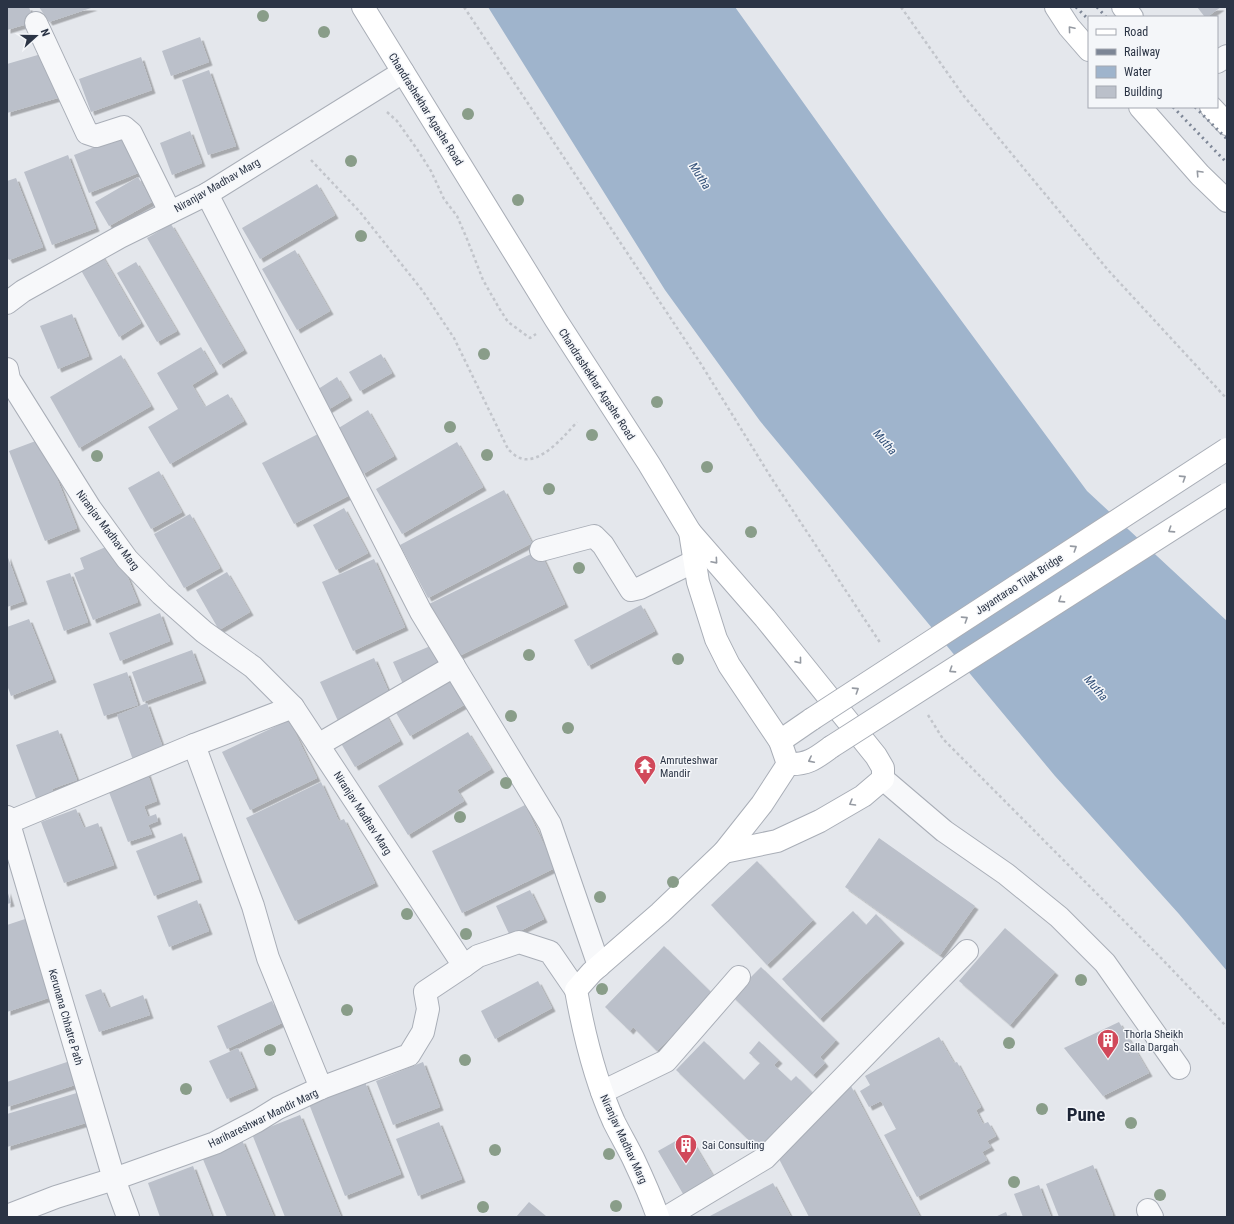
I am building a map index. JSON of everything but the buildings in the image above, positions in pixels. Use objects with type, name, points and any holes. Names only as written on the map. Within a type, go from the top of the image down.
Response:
[{"type":"street","name":"Chandrashekhar Agashe Road","points":[[363,7],[556,320],[649,464],[690,532],[698,582],[716,639],[729,665],[780,741],[788,764]]},
{"type":"street","points":[[1056,7],[1069,27],[1088,49]]},
{"type":"street","points":[[1123,7],[1131,16]]},
{"type":"street","points":[[36,23],[87,133],[96,136],[124,126],[131,134],[170,212]]},
{"type":"street","points":[[1218,61],[1227,56]]},
{"type":"street","name":"Niranjav Madhav Marg","points":[[7,303],[23,291],[120,237],[207,194],[403,72]]},
{"type":"street","points":[[1141,108],[1200,175],[1227,201]]},
{"type":"street","points":[[1212,108],[1227,124]]},
{"type":"street","points":[[207,194],[421,612],[550,824],[599,966]]},
{"type":"street","name":"Niranjav Madhav Marg","points":[[8,376],[90,508],[127,559],[161,594],[204,632],[253,667],[293,707],[464,966],[478,956],[519,942],[550,952],[576,990],[582,1026],[602,1092],[614,1123],[649,1191],[658,1217]]},
{"type":"street","name":"Jayantarao Tilak Bridge","points":[[780,741],[1227,449]]},
{"type":"street","points":[[576,990],[592,972],[660,913],[724,852],[762,804],[788,764],[799,765],[810,761],[1227,494]]},
{"type":"street","points":[[690,532],[764,618],[876,756],[883,768],[883,779],[864,796],[820,821],[777,841],[724,852]]},
{"type":"street","points":[[541,550],[594,536],[603,544],[631,590],[640,588],[695,561]]},
{"type":"street","points":[[318,745],[454,666]]},
{"type":"street","points":[[8,821],[194,745],[293,707]]},
{"type":"street","points":[[194,745],[253,906],[268,958],[322,1088]]},
{"type":"street","points":[[883,779],[944,831],[1006,874],[1059,916],[1105,963],[1179,1068]]},
{"type":"street","name":"Kerunana Chhatre Path","points":[[8,821],[114,1179],[128,1217]]},
{"type":"street","points":[[667,1217],[765,1158],[967,950]]},
{"type":"street","name":"Harihareshwar Mandir Marg","points":[[7,1216],[215,1143],[278,1108],[322,1088],[409,1054],[423,1032],[428,1009],[425,992],[464,966]]},
{"type":"street","points":[[602,1092],[666,1062],[739,977]]},
{"type":"path","points":[[464,7],[701,364],[772,479],[883,647]]},
{"type":"path","points":[[901,7],[963,95],[1108,270],[1227,399]]},
{"type":"path","points":[[384,110],[397,121],[431,170],[444,199],[457,216],[483,280],[499,308],[508,322],[530,338]]},
{"type":"path","points":[[308,154],[311,160],[360,212],[422,290],[454,338],[508,449],[520,458],[531,459],[547,452],[578,422]]},
{"type":"path","points":[[926,713],[943,740],[1161,958],[1227,1027]]},
{"type":"water","name":"Mutha","points":[[488,7],[735,7],[885,217],[1087,491],[1227,621],[1227,971],[1179,914],[1055,776],[760,421],[665,290]]},
{"type":"railway","points":[[1076,7],[1088,19]]},
{"type":"railway","points":[[1097,7],[1105,16]]},
{"type":"railway","points":[[1174,108],[1227,163]]},
{"type":"railway","points":[[1196,108],[1227,139]]},
{"type":"place","name":"Amruteshwar Mandir","points":[[645,786]]},
{"type":"place","name":"Thorla Sheikh Salla Dargah","points":[[1108,1060]]},
{"type":"place","name":"Sai Consulting","points":[[686,1164]]},
{"type":"district","name":"Pune","points":[[1086,1114]]}]
